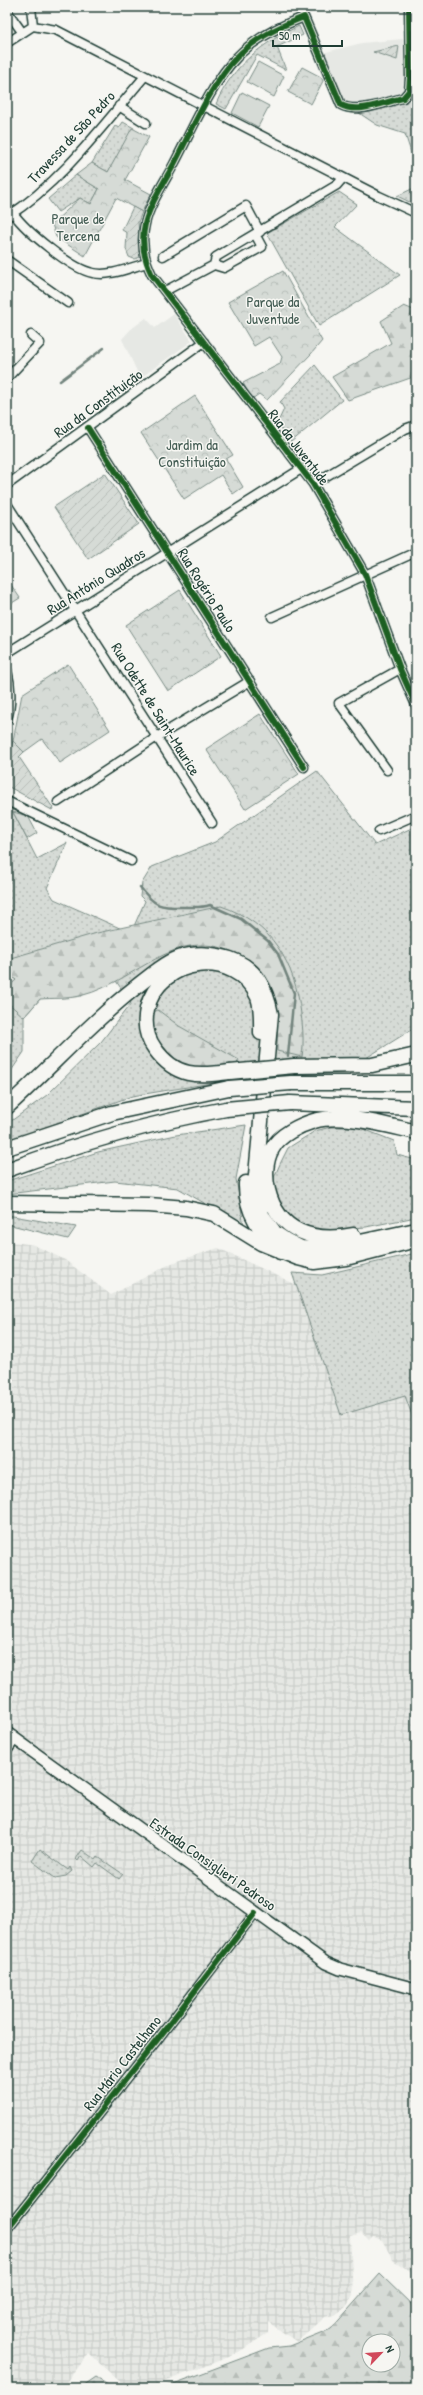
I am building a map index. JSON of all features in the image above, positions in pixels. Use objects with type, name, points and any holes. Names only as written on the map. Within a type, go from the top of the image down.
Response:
[{"type":"highway","points":[[7,1107],[98,1020],[155,972],[180,958],[198,954],[218,955],[238,962],[254,974],[267,993],[271,1014],[255,1186],[262,1215],[275,1233],[287,1242],[301,1248],[322,1250],[416,1230]]},
{"type":"highway","points":[[280,1252],[254,1220],[247,1203],[246,1185],[261,1047],[261,1017],[258,998],[247,982],[233,971],[212,964],[196,964],[176,971],[161,982],[150,997],[145,1017],[148,1040],[163,1060],[181,1072],[200,1075],[230,1072],[294,1066],[372,1065],[416,1055]]},
{"type":"highway","points":[[7,1148],[112,1113],[229,1088],[291,1083],[416,1083]]},
{"type":"highway","points":[[7,1170],[118,1132],[173,1118],[226,1109],[290,1103],[416,1108]]},
{"type":"highway","points":[[416,1132],[340,1119],[314,1121],[290,1132],[272,1149],[265,1177],[272,1206],[287,1225],[312,1237],[339,1238],[416,1223]]},
{"type":"highway","points":[[7,1203],[121,1204],[186,1208],[214,1214],[261,1243],[280,1252],[314,1262],[346,1258],[416,1240]]},
{"type":"main road","name":"Estrada Consiglieri Pedroso","points":[[11,1737],[255,1913],[326,1962],[340,1969],[416,1990]]},
{"type":"street","points":[[31,7],[32,26]]},
{"type":"street","points":[[10,215],[26,230],[78,266],[93,273],[111,273],[147,263],[144,242],[148,216],[225,72],[244,51],[261,38],[304,17],[336,98],[341,105],[352,109],[406,96],[410,78],[409,7]]},
{"type":"street","points":[[7,11],[22,32]]},
{"type":"street","points":[[7,43],[32,26],[56,30],[343,178],[416,213]]},
{"type":"street","name":"Travessa de São Pedro","points":[[10,215],[33,198],[65,168],[145,76]]},
{"type":"street","points":[[119,106],[146,123]]},
{"type":"street","points":[[214,265],[216,257],[337,185],[343,178]]},
{"type":"street","points":[[163,256],[246,206],[262,247],[224,268],[214,265],[165,291]]},
{"type":"street","points":[[7,260],[68,303]]},
{"type":"street","name":"Rua da Juventude","points":[[147,263],[152,275],[313,484],[365,574],[400,669],[416,705]]},
{"type":"street","points":[[7,378],[40,343],[31,335]]},
{"type":"street","name":"Rua da Constituição","points":[[7,485],[88,428],[204,342]]},
{"type":"street","points":[[313,484],[405,429],[416,425]]},
{"type":"street","name":"Rua Rogério Paulo","points":[[88,428],[304,767]]},
{"type":"street","name":"Rua António Quadros","points":[[7,653],[301,469]]},
{"type":"street","name":"Rua Odette de Saint-Maurice","points":[[7,504],[212,823]]},
{"type":"street","points":[[272,617],[416,552]]},
{"type":"street","points":[[387,770],[339,703],[400,669]]},
{"type":"street","points":[[7,670],[10,688],[10,710],[7,719]]},
{"type":"street","points":[[58,802],[250,681]]},
{"type":"street","points":[[7,802],[131,861]]},
{"type":"street","points":[[379,831],[416,815]]},
{"type":"street","points":[[7,1751],[11,1737]]},
{"type":"street","name":"Rua Mário Castelhano","points":[[7,2229],[157,2040],[255,1913]]},
{"type":"shaded area","points":[[412,38],[412,95],[354,108],[340,99],[322,53],[362,43]]},
{"type":"shaded area","points":[[174,314],[192,341],[140,378],[122,339],[131,329],[146,318],[155,328]]},
{"type":"shaded area","points":[[7,1241],[34,1245],[65,1260],[111,1295],[172,1263],[218,1248],[299,1286],[416,1393],[416,2275],[393,2260],[382,2240],[373,2237],[369,2241],[361,2233],[350,2236],[353,2296],[346,2307],[335,2315],[325,2317],[297,2342],[268,2322],[268,2333],[234,2355],[148,2388],[141,2384],[127,2388],[89,2354],[63,2386],[57,2388],[7,2388]]},
{"type":"green space","points":[[299,26],[303,35],[277,47],[286,70],[257,55],[226,109],[216,104],[231,78],[250,57],[273,40]]},
{"type":"green space","points":[[399,46],[397,60],[373,52]]},
{"type":"green space","points":[[258,62],[284,76],[274,97],[247,82]]},
{"type":"green space","points":[[302,67],[321,77],[323,81],[311,104],[288,92]]},
{"type":"green space","points":[[416,74],[416,168],[405,134],[377,125],[356,111],[401,103],[414,97]]},
{"type":"green space","points":[[242,92],[269,106],[258,127],[232,113]]},
{"type":"green space","points":[[123,122],[134,128],[108,172],[92,163],[115,126],[119,128]]},
{"type":"green space","name":"Parque de Tercena","points":[[132,128],[149,137],[125,180],[151,194],[142,212],[116,198],[85,256],[56,237],[52,224],[80,198],[91,204],[99,189],[76,175],[92,163],[108,172]]},
{"type":"green space","points":[[76,175],[99,189],[91,204],[80,198],[58,212],[48,199]]},
{"type":"green space","points":[[416,187],[416,205],[397,196]]},
{"type":"green space","points":[[339,192],[357,204],[335,227],[400,275],[319,326],[267,233]]},
{"type":"green space","points":[[133,207],[142,212],[138,222],[141,257],[134,259],[129,257],[126,249],[127,233],[122,230]]},
{"type":"green space","name":"Parque da Juventude","points":[[283,271],[322,341],[267,400],[259,394],[252,399],[243,383],[280,364],[282,357],[269,337],[254,346],[228,302]]},
{"type":"green space","points":[[404,306],[416,311],[416,376],[348,400],[332,377],[391,343],[381,321]]},
{"type":"green space","points":[[315,365],[342,400],[291,442],[277,424],[284,409],[280,402]]},
{"type":"green space","name":"Jardim da Constituição","points":[[195,396],[233,455],[226,459],[243,487],[233,494],[221,475],[184,499],[141,433]]},
{"type":"green space","points":[[105,473],[139,524],[88,559],[54,507]]},
{"type":"green space","points":[[7,579],[20,598],[7,606]]},
{"type":"green space","points":[[180,590],[221,656],[168,691],[126,625]]},
{"type":"green space","points":[[68,664],[110,730],[60,763],[42,739],[24,752],[13,741],[22,694]]},
{"type":"green space","points":[[260,714],[299,774],[245,809],[206,749]]},
{"type":"green space","points":[[13,741],[24,752],[19,757],[53,808],[52,810],[7,786],[7,757]]},
{"type":"green space","points":[[317,771],[375,845],[416,826],[416,1030],[411,1030],[366,1058],[132,1096],[7,1141],[7,1124],[47,1095],[101,1042],[131,1003],[116,981],[80,996],[42,997],[24,1017],[24,1052],[7,1077],[7,988],[16,980],[7,973],[7,810],[13,812],[37,859],[67,843],[47,888],[54,899],[131,933],[145,901],[140,896],[142,883],[152,867],[215,842]]},
{"type":"green space","points":[[13,812],[28,816],[37,833],[27,839]]},
{"type":"green space","points":[[221,906],[239,913],[254,923],[267,934],[278,947],[293,978],[298,995],[303,1036],[302,1057],[277,1051],[277,1018],[275,1000],[268,985],[259,972],[235,953],[206,945],[191,946],[175,950],[93,992],[70,998],[40,999],[24,1017],[7,1002],[7,988],[16,980],[7,973],[7,959],[97,933]]},
{"type":"green space","points":[[158,1010],[179,1026],[239,1060],[236,1065],[203,1068],[178,1062],[168,1055],[160,1045],[154,1031],[151,1013]]},
{"type":"green space","points":[[246,1125],[236,1179],[244,1226],[178,1188],[115,1181],[7,1194],[7,1181],[98,1152],[176,1135]]},
{"type":"green space","points":[[331,1127],[358,1127],[394,1141],[397,1155],[416,1160],[416,1217],[366,1227],[316,1231],[293,1222],[282,1210],[272,1182],[288,1148],[315,1131]]},
{"type":"green space","points":[[7,1215],[76,1227],[68,1239],[7,1224]]},
{"type":"green space","points":[[416,1253],[416,1426],[405,1396],[341,1415],[292,1273],[322,1275]]},
{"type":"green space","points":[[40,1849],[68,1870],[70,1867],[72,1871],[66,1876],[55,1878],[32,1861]]},
{"type":"green space","points":[[82,1850],[96,1860],[98,1857],[123,1874],[119,1879],[97,1863],[94,1867],[81,1856],[78,1861],[76,1859]]},
{"type":"green space","points":[[380,2274],[416,2309],[416,2388],[163,2388],[269,2348],[289,2346],[331,2329]]},
{"type":"green space","points":[[96,2377],[115,2388],[80,2388]]},
{"type":"waterway","points":[[60,381],[104,348]]},
{"type":"waterway","points":[[140,887],[150,899],[160,905],[170,907],[204,907],[210,905],[241,919],[268,941],[278,954],[294,993],[288,1056]]},
{"type":"cycle path","points":[[409,7],[409,91],[403,98],[380,104],[363,108],[341,105],[304,17],[268,33],[244,50],[228,67],[202,108],[147,216],[143,243],[145,256],[152,275],[313,484],[365,574],[400,669],[416,705]]},
{"type":"cycle path","points":[[88,428],[304,767]]},
{"type":"cycle path","points":[[7,2229],[157,2040],[255,1913]]}]
